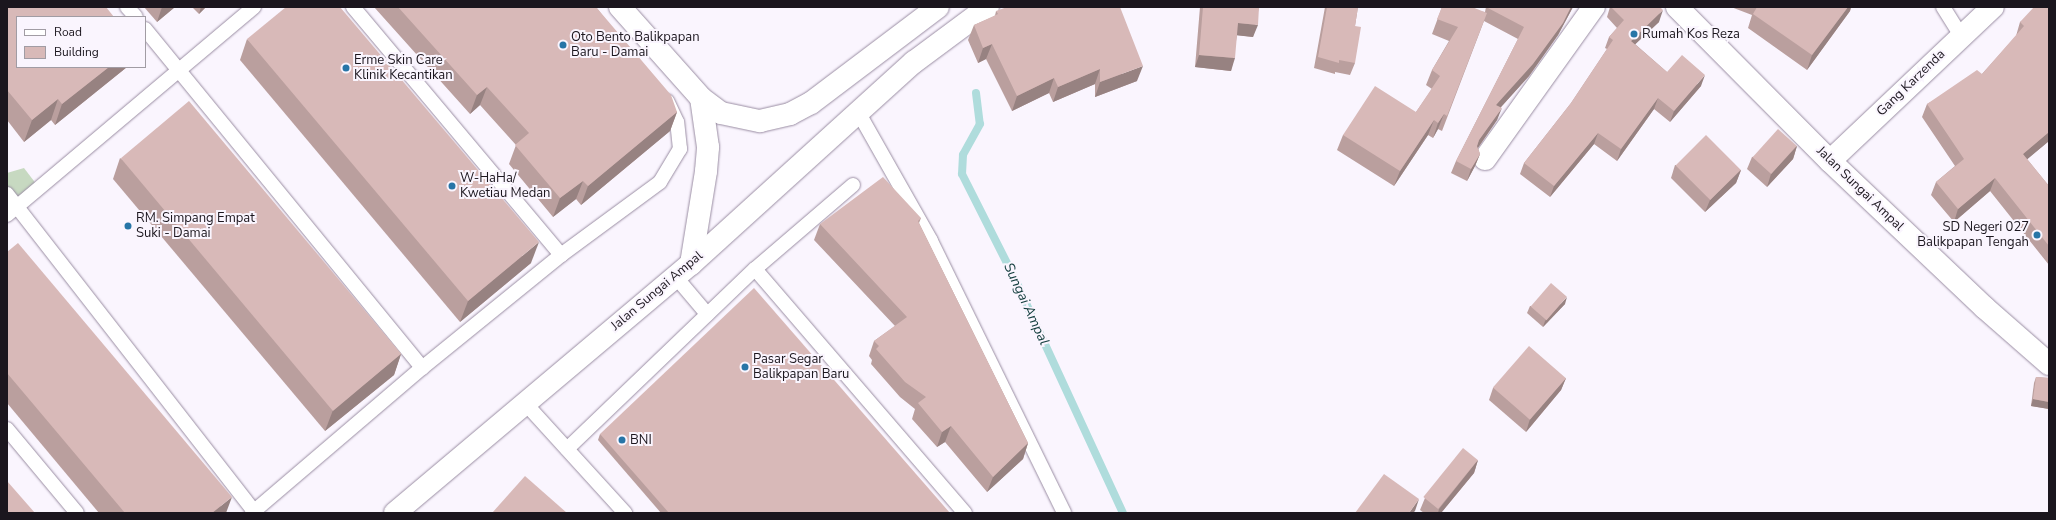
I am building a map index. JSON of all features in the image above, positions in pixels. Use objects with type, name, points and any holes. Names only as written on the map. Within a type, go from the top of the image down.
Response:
[{"type":"main road","points":[[620,7],[701,98],[721,112],[760,121],[774,120],[790,114],[811,102],[906,29],[931,12]]},
{"type":"main road","name":"Jalan Sungai Ampal","points":[[394,513],[683,270],[857,110],[914,62],[988,7]]},
{"type":"main road","points":[[1485,159],[1594,7]]},
{"type":"main road","name":"Jalan Sungai Ampal","points":[[1677,7],[1830,161],[1985,308],[2049,364]]},
{"type":"main road","name":"Gang Karzenda","points":[[1830,161],[1993,7]]},
{"type":"main road","points":[[683,270],[706,171],[708,147],[701,98]]},
{"type":"lane","points":[[127,7],[135,16]]},
{"type":"lane","points":[[12,211],[254,7]]},
{"type":"lane","points":[[353,7],[561,255]]},
{"type":"lane","points":[[1943,7],[1961,36]]},
{"type":"lane","points":[[146,30],[422,368]]},
{"type":"lane","points":[[7,194],[12,211],[254,512],[422,368],[561,255],[660,182],[672,165],[680,149],[678,122],[668,103],[658,91]]},
{"type":"lane","points":[[857,110],[932,241],[1064,513]]},
{"type":"lane","points":[[567,449],[755,269],[853,185]]},
{"type":"lane","points":[[755,269],[965,513]]},
{"type":"lane","points":[[683,270],[707,314]]},
{"type":"lane","points":[[525,403],[625,513]]},
{"type":"lane","points":[[7,429],[77,513]]},
{"type":"green space","points":[[24,168],[37,185],[7,211],[7,173]]},
{"type":"building","points":[[7,7],[106,7],[113,16],[16,16],[16,68],[108,68],[62,104],[58,99],[32,120],[7,90]]},
{"type":"building","points":[[286,7],[340,7],[539,242],[468,301],[247,39]]},
{"type":"building","points":[[398,7],[596,7],[671,95],[677,112],[588,186],[583,181],[560,198],[515,145],[529,133],[487,87],[477,95]]},
{"type":"building","points":[[1007,7],[1120,7],[1143,66],[1100,82],[1100,69],[1058,87],[1054,78],[1017,96],[992,44],[983,48],[974,25],[998,14],[996,11]]},
{"type":"building","points":[[1203,7],[1259,7],[1258,25],[1238,23],[1235,58],[1199,55]]},
{"type":"building","points":[[1327,7],[1358,7],[1355,26],[1361,27],[1355,63],[1339,60],[1339,63],[1318,57]]},
{"type":"building","points":[[1442,7],[1472,7],[1487,13],[1447,116],[1444,114],[1438,123],[1434,120],[1400,171],[1343,135],[1375,86],[1416,112],[1440,76],[1432,70],[1458,27],[1437,19]]},
{"type":"building","points":[[1486,7],[1571,7],[1563,23],[1533,64],[1496,105],[1502,108],[1479,140],[1477,146],[1480,154],[1471,169],[1456,161],[1524,27]]},
{"type":"building","points":[[1611,7],[1660,7],[1663,10],[1631,41],[1667,72],[1682,55],[1705,75],[1674,111],[1658,98],[1621,149],[1598,133],[1554,186],[1524,163],[1571,103],[1613,40],[1609,37],[1624,20]]},
{"type":"building","points":[[1757,7],[1848,7],[1812,55],[1753,14]]},
{"type":"building","points":[[2034,7],[2049,7],[2049,132],[2023,154],[2049,186],[2049,246],[1995,178],[1958,209],[1936,182],[1964,159],[1927,104],[1977,70],[1982,74],[2024,26],[2020,22]]},
{"type":"building","points":[[189,101],[401,354],[333,411],[121,158]]},
{"type":"building","points":[[1778,129],[1797,146],[1771,174],[1753,157]]},
{"type":"building","points":[[1706,135],[1741,170],[1710,200],[1676,165]]},
{"type":"building","points":[[883,177],[921,218],[918,221],[1028,443],[993,477],[951,426],[942,432],[918,403],[926,397],[905,382],[876,349],[879,346],[874,341],[907,317],[820,224]]},
{"type":"building","points":[[18,243],[232,497],[212,513],[125,513],[7,373],[7,252]]},
{"type":"building","points":[[1551,283],[1567,297],[1547,320],[1531,306]]},
{"type":"building","name":"Pasar Segar Balikpapan Baru","points":[[754,288],[950,513],[669,513],[600,434]]},
{"type":"building","points":[[1529,346],[1566,378],[1530,420],[1493,388]]},
{"type":"building","points":[[2036,377],[2049,378],[2049,402],[2033,399]]},
{"type":"building","points":[[1463,448],[1478,460],[1438,509],[1423,497]]},
{"type":"building","points":[[1384,474],[1419,499],[1409,513],[1355,513]]},
{"type":"building","points":[[525,476],[567,513],[492,513]]},
{"type":"building","points":[[7,481],[35,513],[7,513]]},
{"type":"waterway","name":"Sungai Ampal","points":[[976,93],[980,124],[963,155],[962,174],[1013,275],[1123,513]]},
{"type":"place","name":"Rumah Kos Reza","points":[[1634,34]]},
{"type":"place","name":"Oto Bento Balikpapan Baru - Damai","points":[[563,45]]},
{"type":"place","name":"Erme Skin Care Klinik Kecantikan","points":[[346,68]]},
{"type":"place","name":"W-HaHa/ Kwetiau Medan","points":[[452,186]]},
{"type":"place","name":"RM. Simpang Empat Suki - Damai","points":[[128,226]]},
{"type":"place","name":"SD Negeri 027 Balikpapan Tengah","points":[[2037,235]]},
{"type":"place","name":"Pasar Segar Balikpapan Baru","points":[[745,367]]},
{"type":"place","name":"BNI","points":[[622,440]]}]
